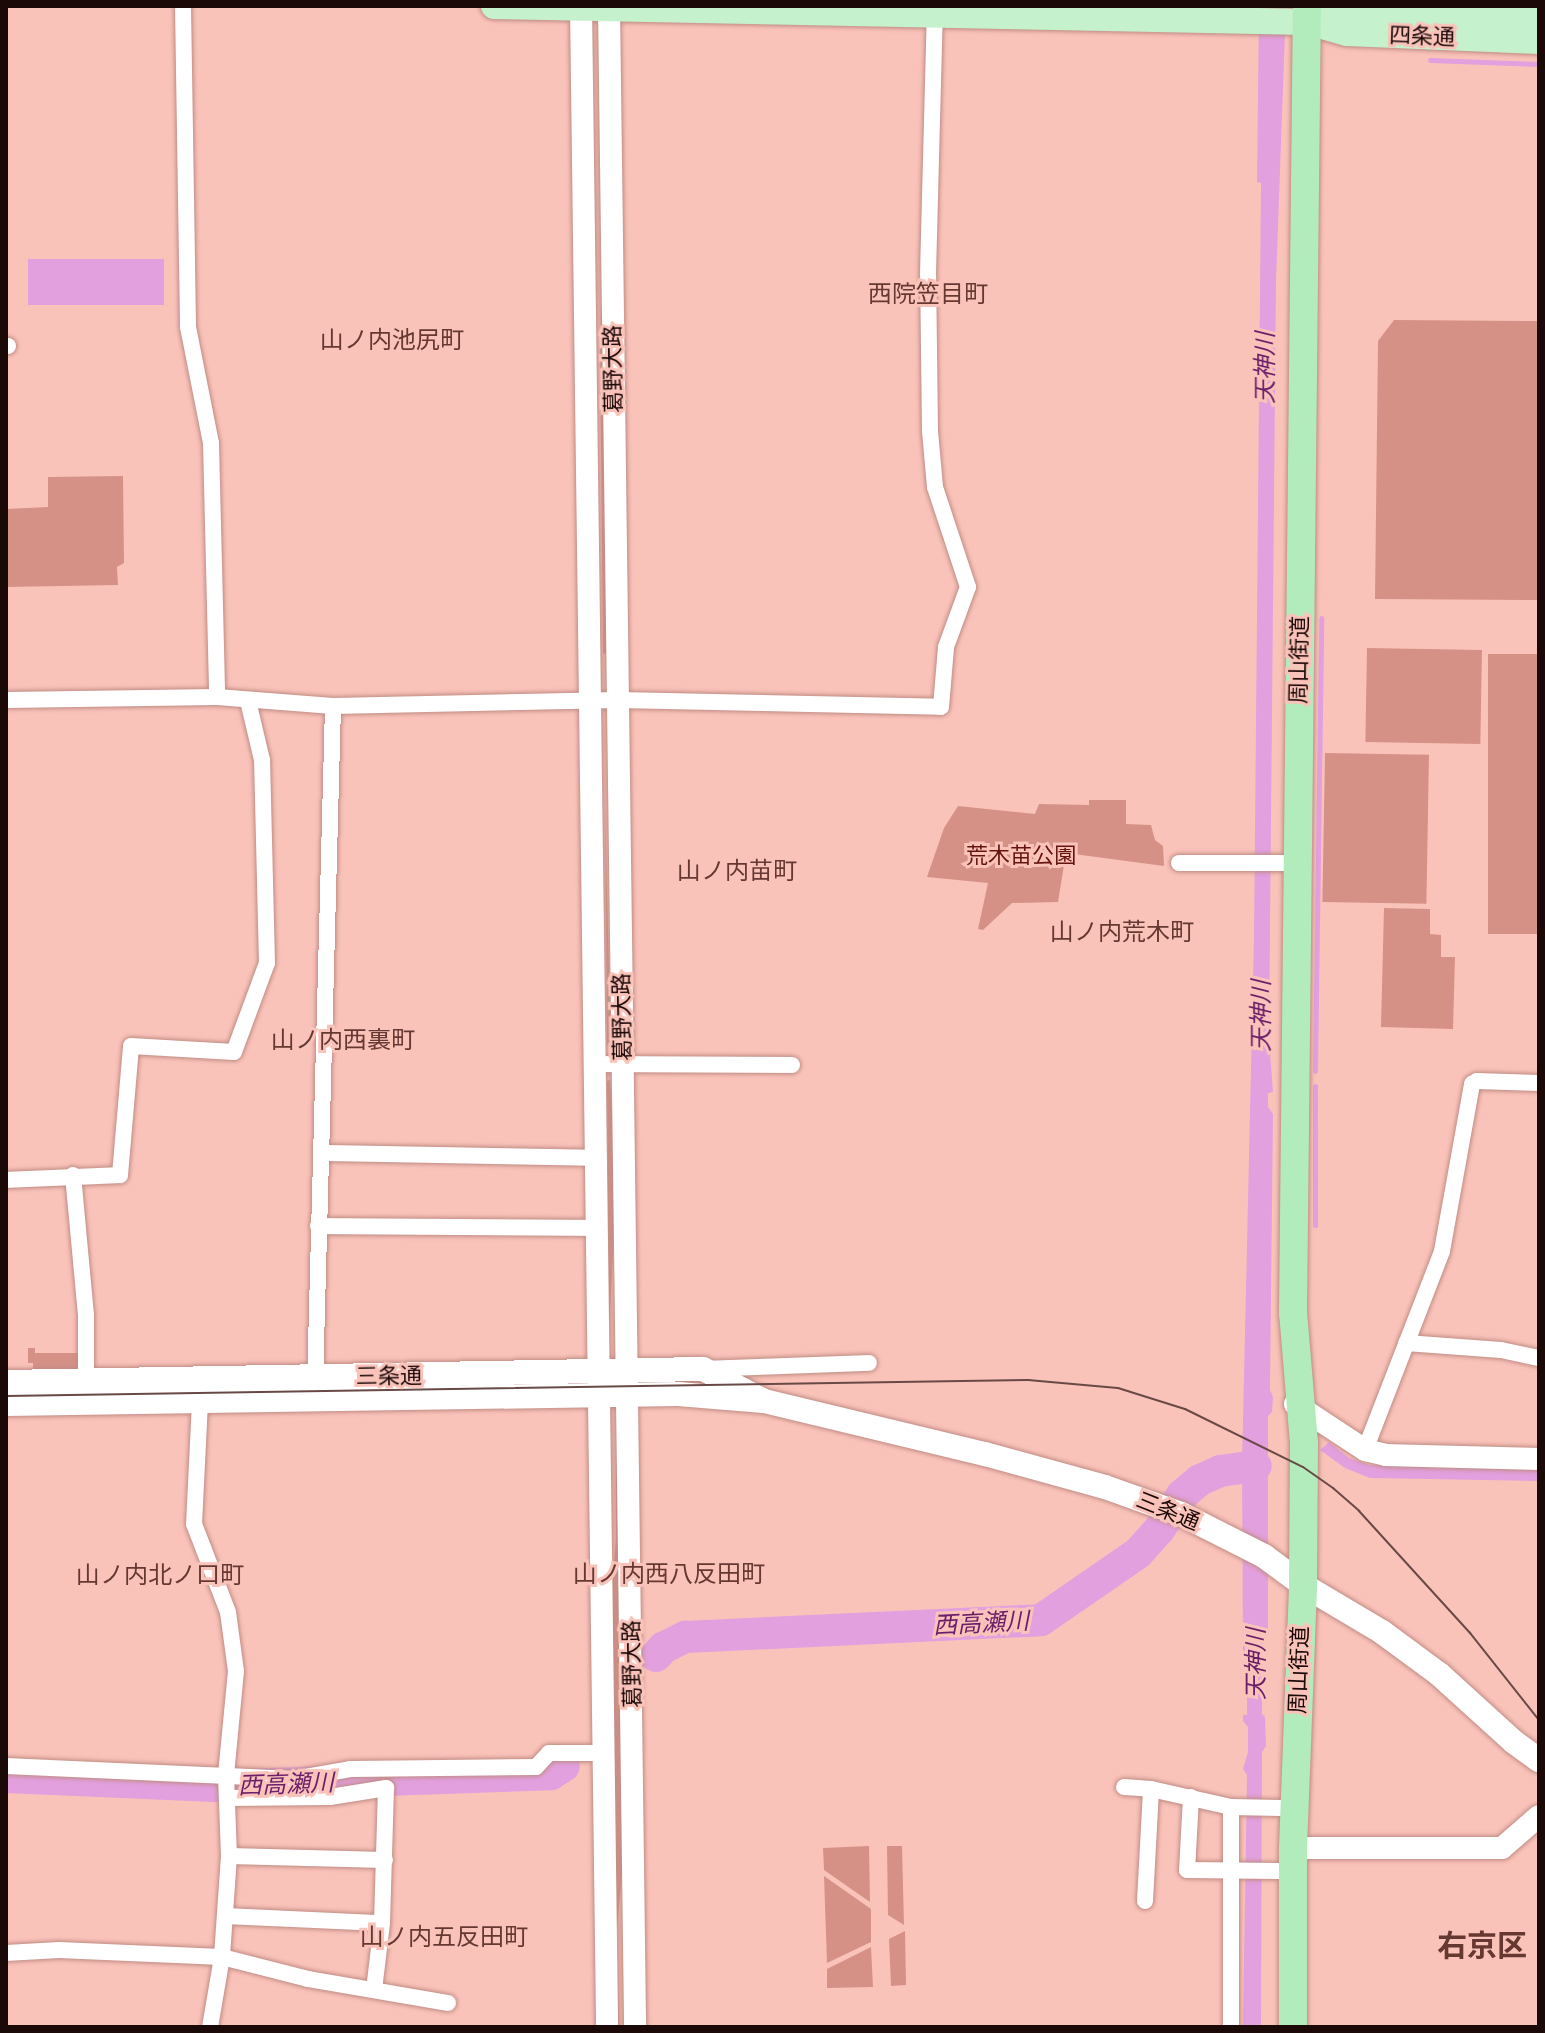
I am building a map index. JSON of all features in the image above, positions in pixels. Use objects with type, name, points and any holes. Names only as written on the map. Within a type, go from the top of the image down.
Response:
[{"type":"highway","name":"周山街道","points":[[1293,2027],[1278,1808],[1296,1440],[1287,1349],[1293,1313],[1291,863],[1302,16]]},
{"type":"highway","name":"周山街道","points":[[1281,2027],[1288,1573]]},
{"type":"main road","name":"四条通","points":[[494,6],[1226,13],[1253,21],[1348,14],[1539,18]]},
{"type":"main road","name":"四条通","points":[[1302,16],[1347,33],[1539,41]]},
{"type":"main road","name":"三条通","points":[[6,1404],[86,1392],[629,1382],[703,1369],[764,1401]]},
{"type":"main road","name":"三条通","points":[[6,1382],[200,1402],[315,1388]]},
{"type":"main road","name":"三条通","points":[[629,1382],[678,1394],[764,1401],[985,1454],[1172,1510],[1238,1541],[1382,1632],[1439,1674],[1514,1742],[1539,1760]]},
{"type":"main road","name":"三条通","points":[[1514,1742],[1539,1775]]},
{"type":"street","points":[[183,6],[188,327],[211,443],[217,697]]},
{"type":"street","name":"葛野大路","points":[[582,7],[607,2027]]},
{"type":"street","name":"葛野大路","points":[[609,8],[635,2027]]},
{"type":"street","points":[[6,700],[217,697],[333,706],[618,700],[941,707],[946,647],[968,587],[935,487],[930,431],[928,274],[936,11]]},
{"type":"street","points":[[6,1180],[120,1175],[131,1046],[234,1052],[267,963],[262,760],[248,701]]},
{"type":"street","points":[[315,1388],[333,706]]},
{"type":"street","points":[[591,796],[619,797]]},
{"type":"street","points":[[1179,863],[1291,863]]},
{"type":"street","points":[[595,1064],[792,1065]]},
{"type":"street","points":[[1368,1443],[1442,1251],[1472,1084],[1477,1081],[1539,1083]]},
{"type":"street","points":[[321,1153],[597,1158]]},
{"type":"street","points":[[73,1175],[86,1315],[86,1392]]},
{"type":"street","points":[[318,1226],[597,1228]]},
{"type":"street","points":[[1406,1343],[1501,1350],[1539,1358]]},
{"type":"street","points":[[703,1369],[869,1363]]},
{"type":"street","points":[[200,1402],[194,1524],[228,1612],[236,1671],[226,1775],[229,1856],[225,1916],[222,1957],[210,2027]]},
{"type":"street","points":[[1294,1402],[1315,1409],[1368,1443]]},
{"type":"street","points":[[1294,1402],[1331,1430],[1368,1443],[1431,1456],[1539,1459]]},
{"type":"street","points":[[1296,1440],[1309,1433],[1331,1430]]},
{"type":"street","points":[[6,1766],[294,1779],[350,1769],[536,1767],[549,1753],[604,1753]]},
{"type":"street","points":[[1124,1787],[1151,1789],[1234,1807],[1278,1808]]},
{"type":"street","points":[[227,1798],[330,1797],[386,1788],[382,1923],[374,1990]]},
{"type":"street","points":[[1145,1901],[1151,1789]]},
{"type":"street","points":[[1191,1797],[1187,1870],[1234,1871],[1282,1863],[1502,1848],[1539,1816]]},
{"type":"street","points":[[1231,2027],[1234,1807]]},
{"type":"street","points":[[229,1856],[385,1860]]},
{"type":"street","points":[[225,1916],[382,1923]]},
{"type":"street","points":[[6,1953],[59,1950],[222,1957],[308,1979],[448,2003]]},
{"type":"green space","points":[[608,220],[608,536],[606,653],[603,654],[600,335]]},
{"type":"green space","points":[[1394,320],[1539,321],[1539,600],[1375,599],[1378,341]]},
{"type":"green space","points":[[123,476],[124,563],[117,567],[118,585],[6,587],[6,509],[48,507],[48,477]]},
{"type":"green space","points":[[1367,648],[1482,650],[1480,744],[1365,742]]},
{"type":"green space","points":[[1488,654],[1539,654],[1539,934],[1488,934]]},
{"type":"green space","points":[[1325,753],[1429,755],[1426,904],[1322,902]]},
{"type":"green space","name":"荒木苗公園","points":[[1089,800],[1126,800],[1126,824],[1151,825],[1155,840],[1163,846],[1164,866],[1066,853],[1058,902],[1012,903],[983,930],[978,929],[988,883],[927,877],[944,828],[958,806],[1035,814],[1039,804],[1089,805]]},
{"type":"green space","points":[[605,811],[611,1045],[609,1047],[607,1045]]},
{"type":"green space","points":[[1384,908],[1430,909],[1430,934],[1441,935],[1441,957],[1455,957],[1453,1029],[1381,1027]]},
{"type":"green space","points":[[610,1080],[617,1182],[609,1328],[607,1081]]},
{"type":"green space","points":[[28,1348],[35,1348],[35,1353],[78,1353],[78,1369],[33,1369],[33,1363],[28,1363]]},
{"type":"green space","points":[[616,1428],[623,1865],[616,1937],[619,2027],[615,2027],[609,1615],[616,1539]]},
{"type":"green space","points":[[869,1846],[870,1902],[824,1870],[823,1848]]},
{"type":"green space","points":[[887,1846],[902,1846],[904,1925],[888,1915]]},
{"type":"green space","points":[[824,1876],[871,1909],[871,1942],[827,1963]]},
{"type":"green space","points":[[905,1931],[906,1985],[891,1986],[889,1939]]},
{"type":"green space","points":[[871,1947],[873,1987],[827,1988],[827,1969]]},
{"type":"water","name":"天神川","points":[[1259,6],[1286,6],[1276,280],[1269,1039],[1273,1092],[1268,1093],[1268,1107],[1273,1114],[1270,1390],[1273,1397],[1272,1412],[1268,1416],[1268,1630],[1263,1638],[1262,1714],[1265,1717],[1266,1746],[1262,1752],[1261,2027],[1243,2027],[1247,1775],[1243,1769],[1248,1752],[1248,1727],[1243,1721],[1243,1715],[1247,1715],[1247,1666],[1243,1651],[1242,1464],[1254,937],[1261,183],[1257,182]]},
{"type":"water","points":[[28,259],[164,259],[164,305],[28,305]]},
{"type":"water","points":[[1329,1442],[1349,1458],[1369,1465],[1539,1470],[1539,1481],[1370,1478],[1345,1468],[1320,1450]]},
{"type":"waterway","points":[[1430,60],[1539,64]]},
{"type":"waterway","points":[[1315,1071],[1321,618]]},
{"type":"waterway","points":[[1315,1086],[1315,1225]]},
{"type":"waterway","name":"西高瀬川","points":[[656,1656],[663,1648],[685,1637],[1041,1620],[1138,1553],[1159,1530],[1182,1495],[1200,1480],[1220,1471],[1256,1466]]},
{"type":"waterway","name":"西高瀬川","points":[[6,1777],[214,1786],[551,1774],[564,1766]]},
{"type":"tram line","points":[[6,1396],[1028,1380],[1118,1388],[1185,1409],[1303,1467],[1333,1488],[1359,1511],[1470,1633],[1539,1720]]},
{"type":"district","name":"西院笠目町","points":[[928,294]]},
{"type":"district","name":"山ノ内池尻町","points":[[392,340]]},
{"type":"district","name":"山ノ内苗町","points":[[737,871]]},
{"type":"district","name":"山ノ内荒木町","points":[[1122,932]]},
{"type":"district","name":"山ノ内西裏町","points":[[343,1040]]},
{"type":"district","name":"山ノ内西八反田町","points":[[669,1574]]},
{"type":"district","name":"山ノ内北ノ口町","points":[[160,1575]]},
{"type":"district","name":"山ノ内五反田町","points":[[444,1937]]},
{"type":"district","name":"右京区","points":[[1482,1945]]}]
